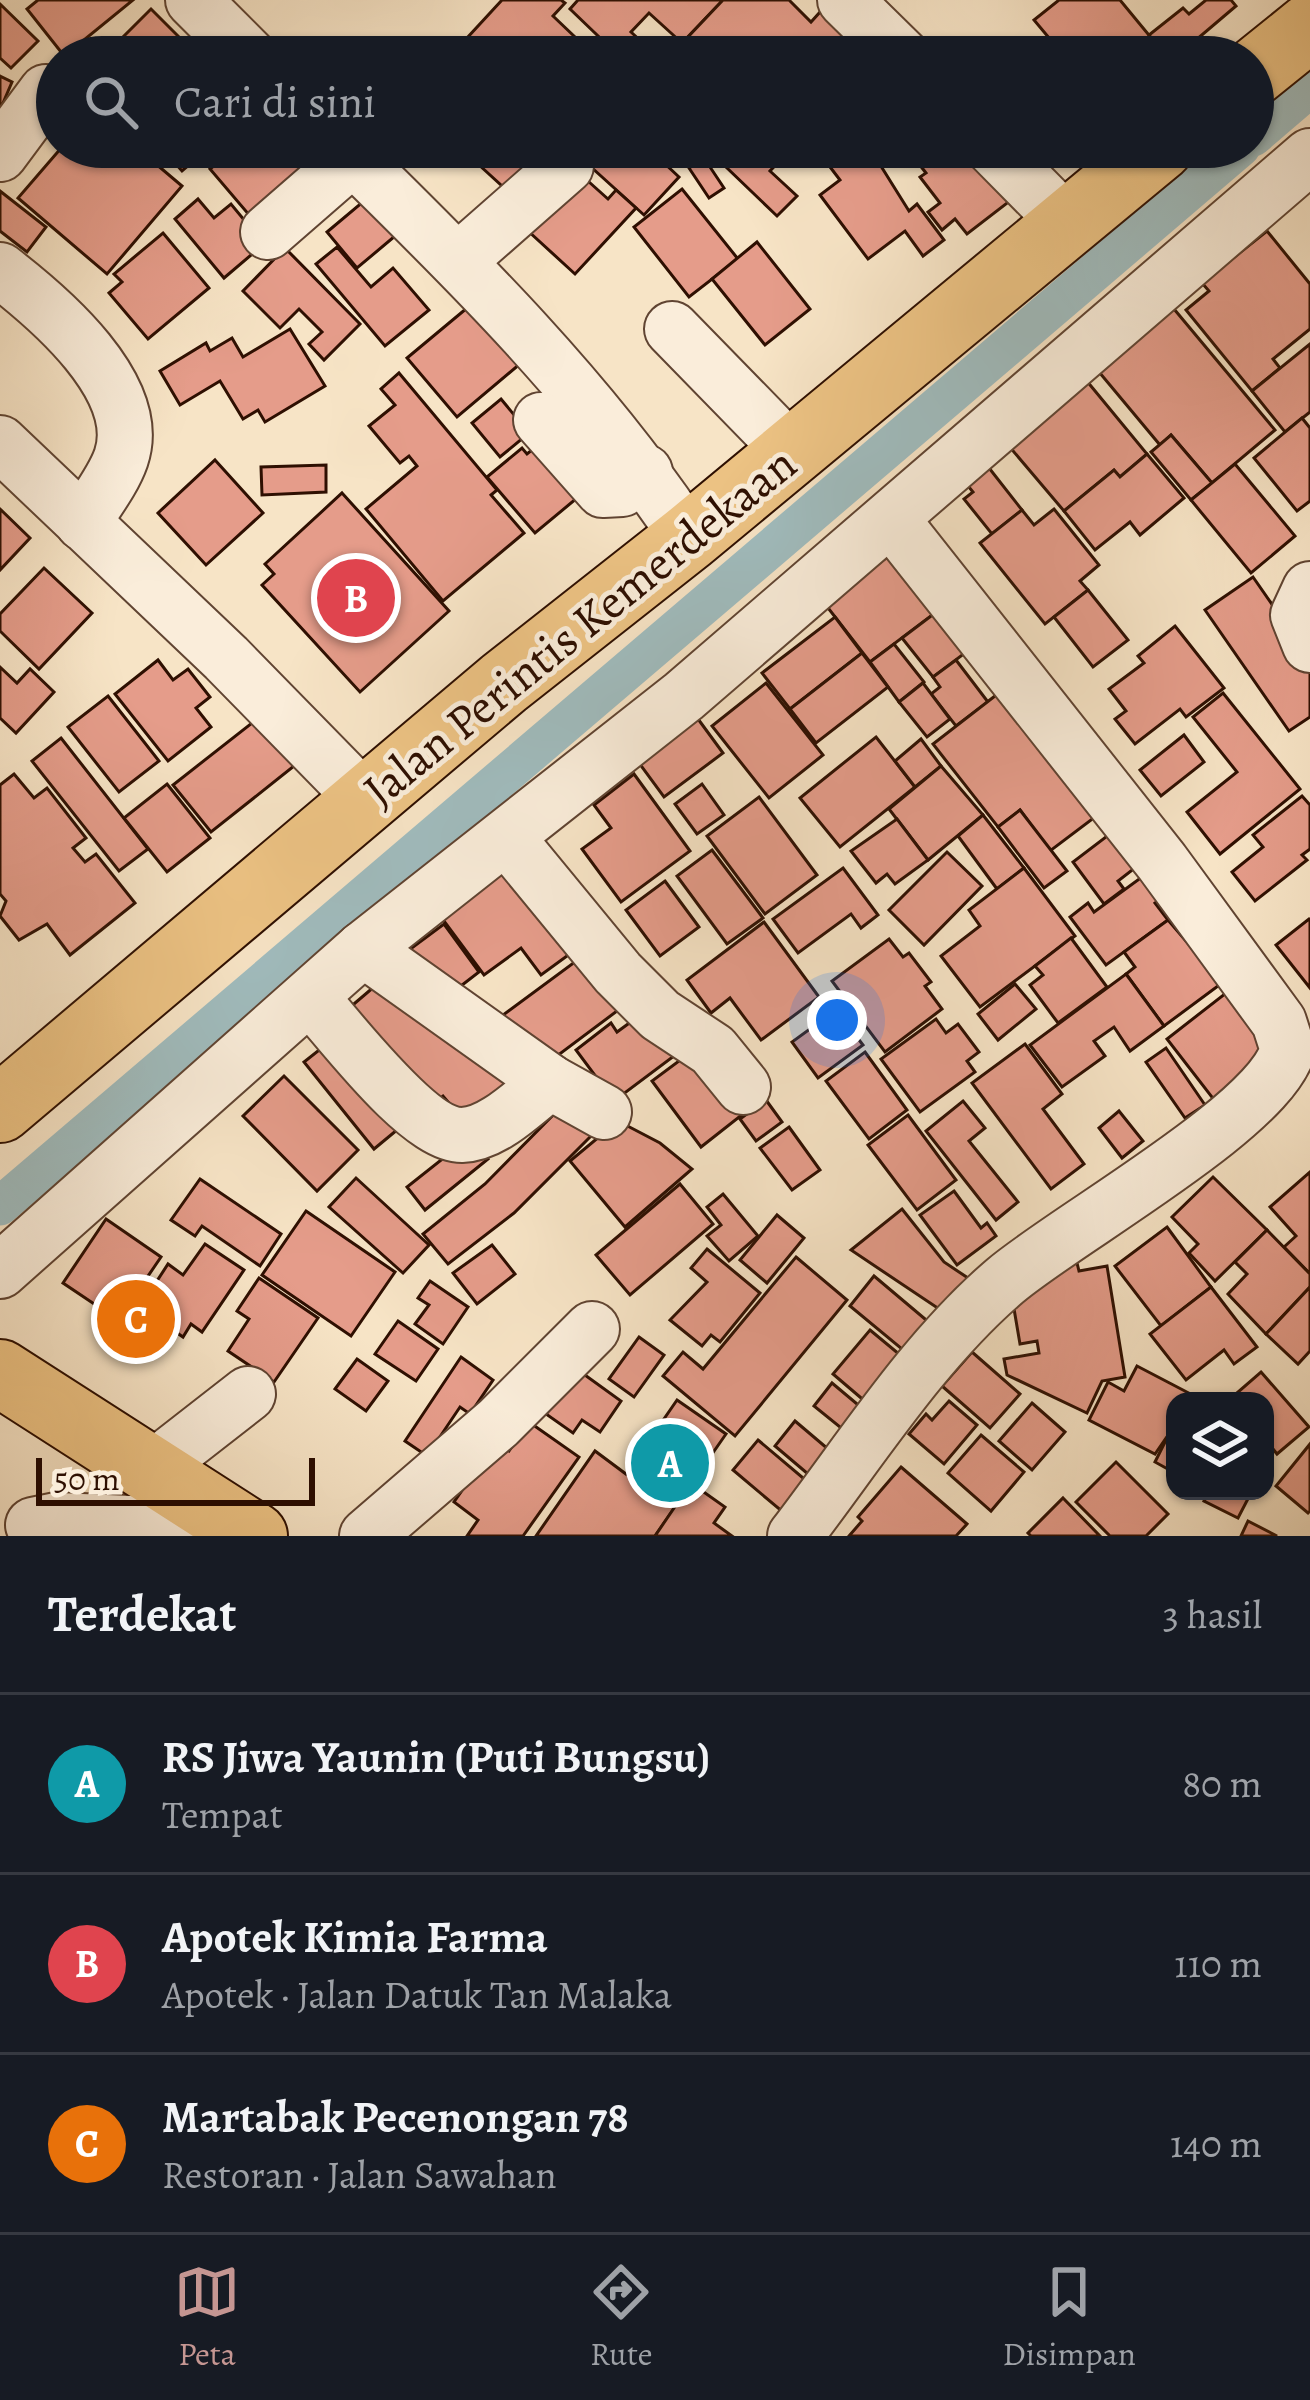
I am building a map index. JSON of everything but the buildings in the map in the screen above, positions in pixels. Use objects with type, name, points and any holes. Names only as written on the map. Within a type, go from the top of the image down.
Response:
[{"type":"main road","points":[[1274,56],[1310,27]]},
{"type":"main road","name":"Jalan Perintis Kemerdekaan","points":[[0,1109],[365,800],[1134,168]]},
{"type":"main road","points":[[0,1373],[238,1526]]},
{"type":"street","points":[[845,0],[882,36]]},
{"type":"street","points":[[0,154],[36,105]]},
{"type":"street","points":[[0,1270],[363,949],[507,838],[892,520],[1310,156]]},
{"type":"street","points":[[268,232],[331,168]]},
{"type":"street","points":[[363,168],[458,261],[645,472],[688,538]]},
{"type":"street","points":[[458,261],[564,168]]},
{"type":"street","points":[[1012,168],[1066,223]]},
{"type":"street","points":[[0,270],[40,300],[90,354],[117,396],[124,430],[122,457],[82,523]]},
{"type":"street","points":[[672,329],[792,452]]},
{"type":"street","points":[[541,421],[603,490],[622,489],[645,472]]},
{"type":"street","points":[[0,443],[226,658],[365,800]]},
{"type":"street","points":[[795,1536],[929,1361],[1004,1282],[1200,1141],[1276,1075],[1288,1050],[1279,1022],[1162,862],[892,520]]},
{"type":"street","points":[[1310,589],[1298,615],[1310,645]]},
{"type":"street","points":[[507,838],[619,973],[660,1016],[713,1050],[743,1087]]},
{"type":"street","points":[[363,949],[550,1082],[604,1112]]},
{"type":"street","points":[[310,998],[417,1114],[440,1130],[461,1135],[486,1130],[550,1082]]},
{"type":"street","points":[[367,1536],[498,1424],[592,1329]]},
{"type":"street","points":[[148,1472],[248,1394]]},
{"type":"street","points":[[33,1525],[57,1520],[238,1526]]},
{"type":"waterway","points":[[1274,119],[1310,88]]},
{"type":"waterway","points":[[0,1206],[1216,168]]},
{"type":"place","name":"Apotek Kimia Farma","points":[[356,598]]},
{"type":"place","name":"Martabak Pecenongan 78","points":[[136,1319]]},
{"type":"place","name":"RS Jiwa Yaunin (Puti Bungsu)","points":[[670,1463]]}]
